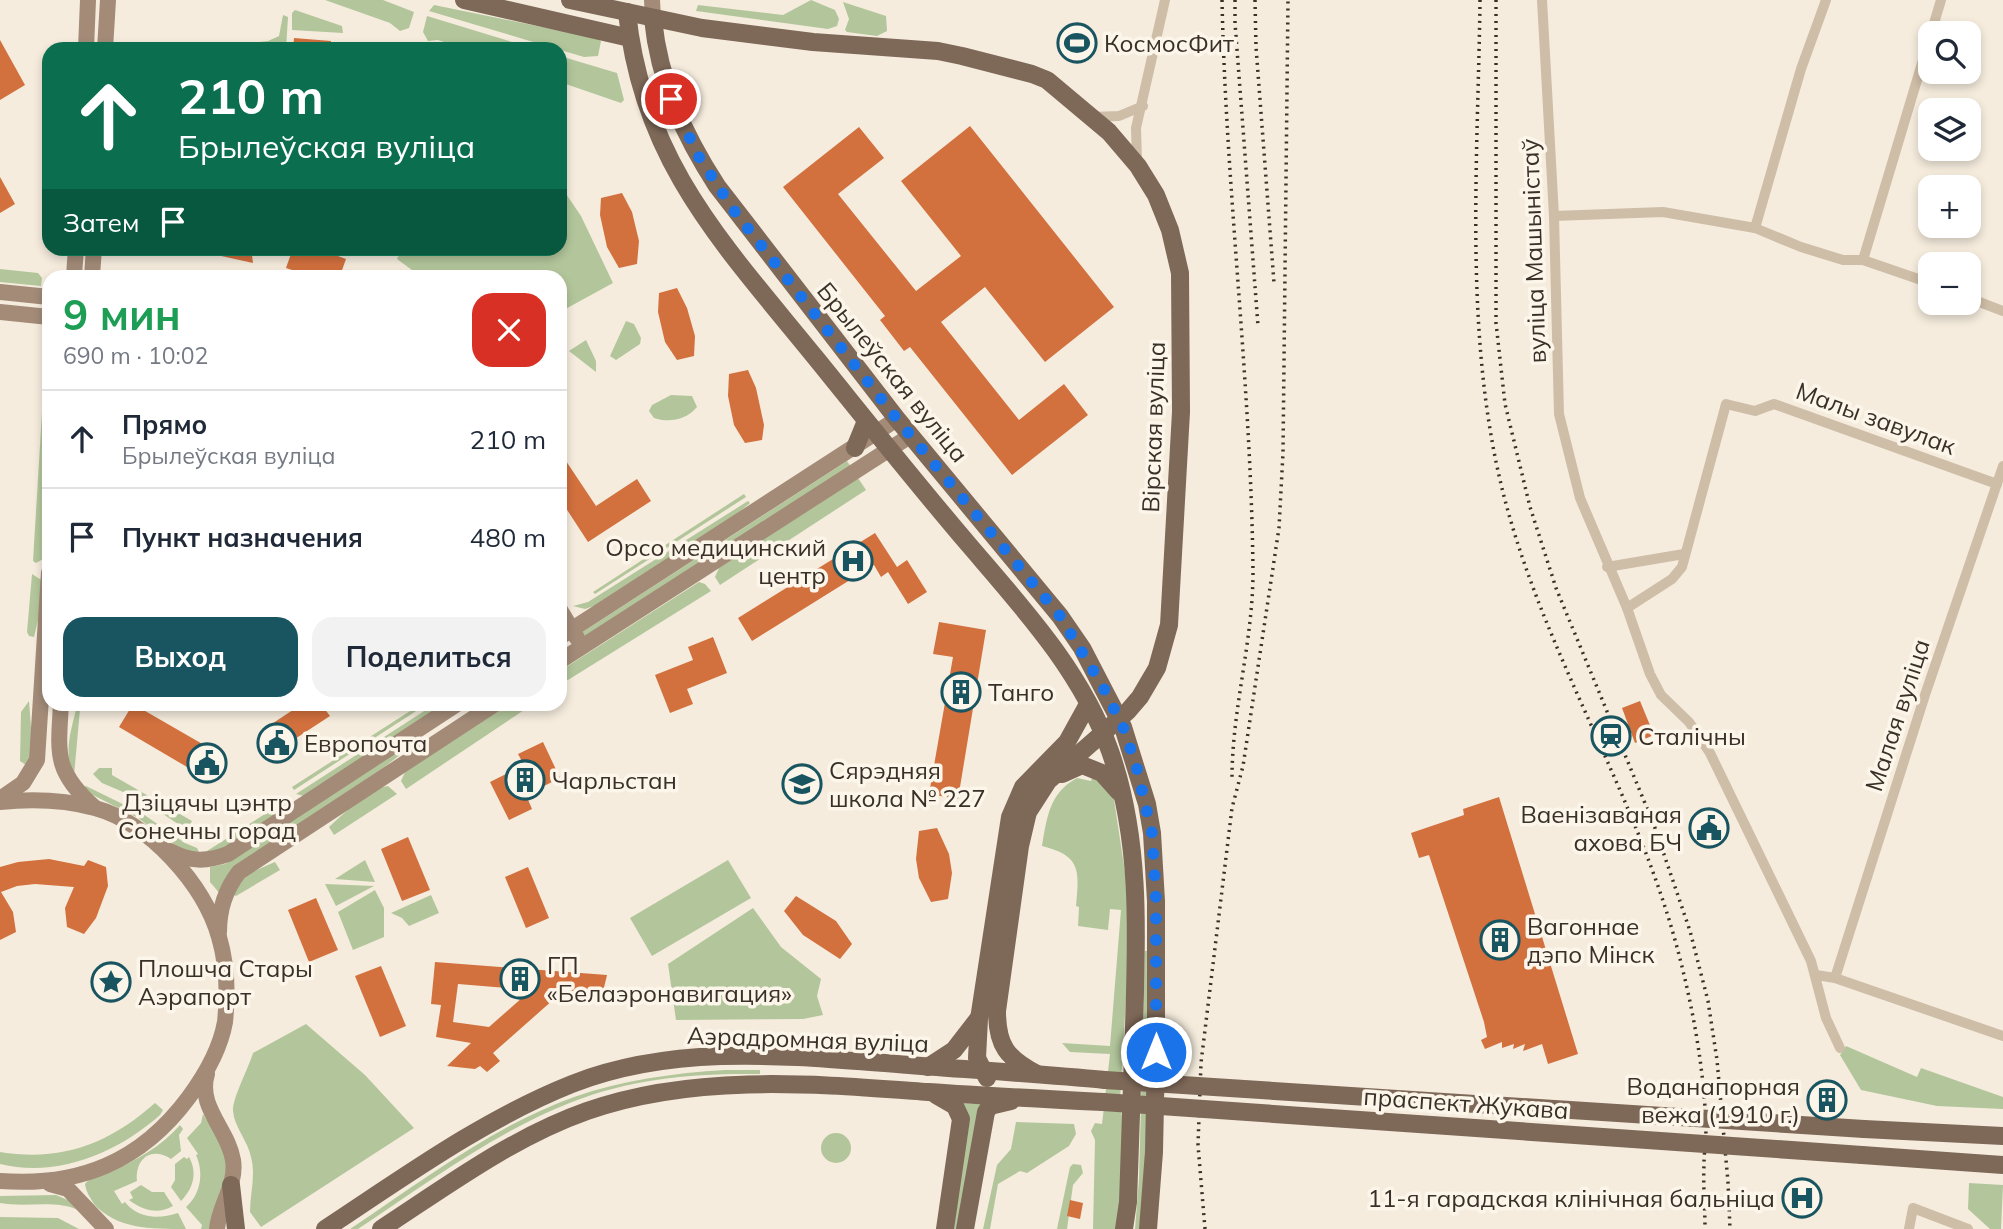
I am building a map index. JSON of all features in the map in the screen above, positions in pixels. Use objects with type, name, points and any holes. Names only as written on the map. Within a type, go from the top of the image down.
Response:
[{"type":"main road","points":[[86,42],[88,0]]},
{"type":"main road","points":[[105,42],[108,0]]},
{"type":"main road","points":[[464,0],[630,38]]},
{"type":"main road","name":"Вірская вуліца","points":[[570,0],[628,6],[653,19],[702,28],[799,40],[938,51],[1032,74],[1047,80],[1092,117],[1138,166],[1156,195],[1180,273],[1181,412],[1172,587],[1165,644],[1145,690],[1119,719]]},
{"type":"main road","points":[[652,0],[653,19]]},
{"type":"main road","name":"Брылеўская вуліца","points":[[628,6],[630,38],[648,110],[674,170],[709,227],[871,427],[884,454],[904,468],[1032,618],[1067,668],[1102,734]]},
{"type":"main road","name":"Брылеўская вуліца","points":[[653,19],[664,80],[675,110],[699,157],[735,212],[910,436],[1060,616],[1082,648],[1119,719]]},
{"type":"main road","points":[[0,292],[42,296]]},
{"type":"main road","points":[[780,315],[802,298]]},
{"type":"main road","points":[[0,312],[42,316]]},
{"type":"main road","points":[[567,634],[855,448],[871,427],[897,419]]},
{"type":"main road","points":[[567,657],[910,436]]},
{"type":"main road","points":[[567,640],[576,651]]},
{"type":"main road","points":[[0,800],[23,783],[37,760],[42,682]]},
{"type":"main road","points":[[1028,1097],[1004,1090],[986,1077],[977,1058],[979,1019],[1007,828],[1013,806],[1030,779],[1071,738],[1088,704]]},
{"type":"main road","points":[[61,711],[61,765],[75,789],[96,809]]},
{"type":"main road","points":[[0,800],[51,802],[96,809],[128,823],[161,847],[182,858],[205,861],[228,854],[446,711]]},
{"type":"main road","points":[[236,1229],[231,1185],[233,1161],[227,1141],[206,1102],[203,1086],[225,1022],[226,979],[219,935],[224,899],[239,872],[484,711]]},
{"type":"main road","points":[[1037,1074],[1009,1055],[997,1032],[1020,846],[1028,812],[1042,788],[1119,719],[1138,772],[1152,833],[1156,901],[1154,1153],[1148,1229]]},
{"type":"main road","points":[[1102,734],[1121,794],[1138,908],[1128,1202],[1124,1229]]},
{"type":"main road","points":[[1042,788],[1082,765],[1102,773],[1121,794]]},
{"type":"main road","points":[[161,847],[194,887],[219,935]]},
{"type":"main road","points":[[928,1067],[954,1050],[979,1019]]},
{"type":"main road","name":"Аэрадромная вуліца","points":[[325,1229],[448,1149],[528,1103],[574,1083],[622,1069],[688,1057],[731,1056],[1037,1074]]},
{"type":"main road","points":[[44,1183],[102,1167],[145,1144],[164,1129],[209,1068]]},
{"type":"main road","name":"праспект Жукава","points":[[1037,1074],[2003,1136]]},
{"type":"main road","name":"Аэрадромная вуліца","points":[[381,1229],[545,1128],[589,1110],[640,1097],[687,1089],[738,1086],[825,1086],[926,1092]]},
{"type":"main road","points":[[926,1092],[945,1098],[955,1105],[961,1119],[945,1229]]},
{"type":"main road","name":"праспект Жукава","points":[[926,1092],[2003,1165]]},
{"type":"main road","points":[[965,1229],[986,1112],[995,1104],[1028,1097]]},
{"type":"main road","points":[[0,1181],[44,1183],[68,1189],[106,1229]]},
{"type":"main road","points":[[217,1229],[231,1185]]},
{"type":"street","points":[[1138,166],[1135,145],[1165,0]]},
{"type":"street","name":"вуліца Машыністаў","points":[[1542,0],[1554,216],[1559,414],[1580,498],[1627,608],[1650,674],[1661,695],[1689,722],[1710,753],[1816,975],[1826,1018],[1840,1048]]},
{"type":"street","points":[[1755,228],[1801,69],[1825,0]]},
{"type":"street","points":[[1863,260],[1941,0]]},
{"type":"street","points":[[1092,117],[1119,116],[1143,106]]},
{"type":"street","points":[[1554,216],[1663,212],[1755,228],[1801,247],[1843,260],[1863,260],[1918,279]]},
{"type":"street","points":[[1981,303],[2003,311]]},
{"type":"street","name":"Малы завулак","points":[[1627,608],[1672,579],[1682,567],[1726,404],[1755,411],[1774,404],[1997,484]]},
{"type":"street","name":"Малая вуліца","points":[[1835,978],[1925,695],[2003,466]]},
{"type":"street","points":[[1608,567],[1684,554]]},
{"type":"street","points":[[1816,975],[1835,978],[2003,1036]]},
{"type":"street","points":[[1909,1229],[1913,1208],[1968,1229]]},
{"type":"green space","points":[[325,0],[383,0],[414,12],[409,28],[400,31],[390,23]]},
{"type":"green space","points":[[811,0],[835,10],[839,19],[837,26],[828,29],[696,11],[698,5],[783,15]]},
{"type":"green space","points":[[843,2],[886,16],[887,31],[877,36],[847,32],[845,30],[849,19]]},
{"type":"green space","points":[[434,5],[596,38],[601,41],[598,56],[584,57],[567,52],[567,42],[533,42],[429,11]]},
{"type":"green space","points":[[295,10],[342,26],[343,33],[292,30],[292,13]]},
{"type":"green space","points":[[283,15],[288,17],[286,42],[259,42],[279,36]]},
{"type":"green space","points":[[427,16],[512,42],[428,41],[423,32]]},
{"type":"green space","points":[[567,58],[617,73],[624,100],[621,103],[567,84]]},
{"type":"green space","points":[[567,195],[581,216],[613,283],[567,308],[567,270],[412,270],[397,259],[398,256],[567,256]]},
{"type":"green space","points":[[0,269],[38,273],[42,278],[41,286],[0,282]]},
{"type":"green space","points":[[626,321],[634,324],[641,338],[640,344],[616,360],[610,356]]},
{"type":"green space","points":[[586,340],[596,361],[596,372],[569,351]]},
{"type":"green space","points":[[671,395],[692,396],[697,407],[688,415],[677,419],[654,418],[649,411],[652,405]]},
{"type":"green space","points":[[42,412],[42,560],[36,563],[33,561]]},
{"type":"green space","points":[[847,461],[851,467],[587,639],[581,633]]},
{"type":"green space","points":[[858,478],[866,490],[720,585],[715,577],[719,568]]},
{"type":"green space","points":[[744,494],[746,497],[595,594],[593,592]]},
{"type":"green space","points":[[748,501],[750,503],[725,524],[594,606],[585,609],[573,606],[588,602]]},
{"type":"green space","points":[[32,574],[42,580],[42,603],[34,637],[27,632]]},
{"type":"green space","points":[[699,582],[711,591],[568,680],[567,667]]},
{"type":"green space","points":[[29,701],[33,753],[26,765],[20,761],[21,712]]},
{"type":"green space","points":[[76,711],[80,711],[74,776],[69,759]]},
{"type":"green space","points":[[410,711],[416,711],[294,790],[292,787]]},
{"type":"green space","points":[[424,711],[438,711],[304,796],[296,794]]},
{"type":"green space","points":[[498,711],[523,711],[406,789],[401,781],[405,772]]},
{"type":"green space","points":[[417,737],[419,740],[221,895],[210,882],[210,867],[225,864]]},
{"type":"green space","points":[[99,768],[112,768],[112,775],[192,821],[187,830],[142,800],[102,783],[93,774]]},
{"type":"green space","points":[[1093,774],[1113,793],[1131,912],[1120,1101],[1123,1165],[1117,1229],[1093,1229],[1095,1140],[1091,1131],[1095,1123],[1102,1124],[1110,1054],[1070,1052],[1062,1043],[1110,1046],[1121,910],[1110,909],[1108,930],[1078,926],[1078,883],[1075,867],[1065,855],[1042,846],[1048,816],[1060,791],[1077,778],[1091,781]]},
{"type":"green space","points":[[86,786],[143,814],[185,843],[197,848],[200,854],[178,847],[138,818],[85,791],[82,788]]},
{"type":"green space","points":[[388,786],[397,794],[334,835],[329,827],[342,815],[364,797]]},
{"type":"green space","points":[[287,800],[286,808],[217,853],[207,851]]},
{"type":"green space","points":[[365,860],[375,882],[335,879]]},
{"type":"green space","points":[[728,860],[751,898],[652,956],[630,918]]},
{"type":"green space","points":[[275,862],[280,870],[236,896],[231,894],[245,875]]},
{"type":"green space","points":[[325,884],[374,886],[336,906]]},
{"type":"green space","points":[[375,890],[384,908],[384,937],[353,950],[338,912]]},
{"type":"green space","points":[[431,895],[439,913],[409,926],[402,918],[391,913]]},
{"type":"green space","points":[[753,908],[781,947],[821,979],[817,996],[823,1015],[803,1019],[676,1020],[668,964]]},
{"type":"green space","points":[[1145,951],[1148,1125],[1144,1195],[1139,1229],[1135,1229],[1139,1179]]},
{"type":"green space","points":[[306,1024],[365,1075],[414,1128],[261,1227],[250,1212],[252,1164],[234,1117],[233,1106],[253,1053]]},
{"type":"green space","points":[[1846,1046],[1917,1077],[1921,1068],[2003,1097],[2003,1109],[1937,1106],[1861,1090],[1840,1055]]},
{"type":"green space","points":[[760,1070],[760,1074],[712,1075],[641,1082],[572,1102],[489,1143],[358,1229],[350,1229],[458,1156],[544,1109],[592,1091],[630,1082],[668,1075]]},
{"type":"green space","points":[[155,1103],[163,1110],[143,1129],[106,1151],[86,1159],[43,1168],[0,1164],[0,1152],[43,1154],[83,1147],[120,1129]]},
{"type":"green space","points":[[955,1103],[988,1104],[958,1229],[954,1229],[965,1134]]},
{"type":"green space","points":[[203,1114],[223,1146],[228,1169],[211,1229],[201,1229],[202,1225],[186,1207],[195,1196],[200,1183],[198,1154],[187,1138],[201,1123]]},
{"type":"green space","points":[[1016,1122],[1074,1124],[1076,1134],[1069,1146],[1027,1173],[1020,1171],[998,1184],[990,1229],[983,1229],[997,1165],[1011,1149]]},
{"type":"green space","points":[[180,1125],[183,1129],[179,1135],[181,1151],[171,1159],[164,1155],[151,1154],[139,1166],[137,1181],[114,1191],[122,1204],[125,1202],[142,1215],[156,1217],[178,1213],[186,1229],[135,1226],[113,1218],[94,1204],[86,1190],[87,1181],[148,1152]]},
{"type":"green space","points":[[836,1133],[842,1134],[850,1142],[850,1154],[842,1162],[836,1163],[830,1162],[822,1154],[821,1148],[822,1142],[830,1134]]},
{"type":"green space","points":[[184,1157],[189,1157],[194,1175],[189,1191],[181,1201],[171,1187],[175,1180],[175,1164]]},
{"type":"green space","points":[[1073,1164],[1081,1165],[1083,1173],[1073,1185],[1067,1229],[1057,1229],[1070,1167]]},
{"type":"green space","points":[[1969,1183],[2003,1185],[2001,1229],[1990,1229],[1968,1209]]},
{"type":"green space","points":[[141,1185],[152,1192],[164,1192],[173,1206],[156,1211],[145,1209],[129,1200],[133,1198],[130,1192]]},
{"type":"green space","points":[[56,1195],[75,1203],[80,1211],[61,1205],[0,1203],[0,1196]]},
{"type":"green space","points":[[0,1217],[58,1218],[79,1229],[0,1229]]},
{"type":"building","points":[[294,38],[331,41],[331,42],[294,42]]},
{"type":"building","points":[[0,40],[25,85],[0,100]]},
{"type":"building","points":[[970,126],[1114,307],[1045,362],[985,287],[941,322],[1019,420],[1064,384],[1088,415],[1012,475],[910,347],[904,351],[880,320],[885,316],[783,187],[859,127],[884,158],[838,194],[916,291],[961,256],[901,181]]},
{"type":"building","points":[[0,177],[15,204],[0,213]]},
{"type":"building","points":[[622,193],[632,212],[639,241],[637,264],[619,268],[607,247],[600,215],[601,198]]},
{"type":"building","points":[[221,256],[252,256],[253,263]]},
{"type":"building","points":[[290,256],[338,256],[346,259],[342,270],[286,268]]},
{"type":"building","points":[[677,288],[687,308],[695,336],[694,356],[677,360],[665,342],[658,312],[659,293]]},
{"type":"building","points":[[748,370],[756,388],[764,425],[762,440],[745,443],[734,425],[728,396],[729,374]]},
{"type":"building","points":[[567,462],[596,506],[637,479],[651,501],[588,542],[567,510]]},
{"type":"building","points":[[875,533],[897,567],[907,560],[927,592],[908,604],[888,572],[881,577],[874,565],[752,641],[738,618]]},
{"type":"building","name":"Танго","points":[[939,622],[986,630],[958,799],[929,794],[953,657],[933,654]]},
{"type":"building","points":[[713,637],[727,673],[687,689],[693,704],[670,713],[655,675],[693,660],[688,647]]},
{"type":"building","points":[[1640,701],[1654,735],[1635,743],[1622,708]]},
{"type":"building","points":[[129,711],[145,711],[218,753],[204,777],[119,727]]},
{"type":"building","points":[[291,711],[326,711],[330,716],[278,750],[264,729]]},
{"type":"building","name":"Чарльстан","points":[[543,742],[560,778],[526,795],[532,809],[509,820],[490,782],[524,765],[518,754]]},
{"type":"building","name":"Вагоннае дэпо Мінск","points":[[1499,797],[1578,1054],[1548,1064],[1542,1044],[1523,1051],[1525,1044],[1513,1049],[1514,1044],[1502,1048],[1502,1042],[1485,1049],[1481,1040],[1487,1037],[1484,1022],[1429,855],[1419,858],[1411,833],[1464,815],[1463,809]]},
{"type":"building","points":[[937,828],[949,854],[952,873],[948,899],[931,902],[919,878],[916,859],[919,831]]},
{"type":"building","points":[[408,837],[430,890],[402,901],[381,849]]},
{"type":"building","points":[[49,859],[84,866],[88,860],[106,867],[108,886],[96,918],[84,934],[67,927],[65,908],[74,887],[35,884],[17,886],[1,892],[13,912],[16,932],[0,940],[0,867]]},
{"type":"building","points":[[528,867],[549,918],[526,928],[505,877]]},
{"type":"building","points":[[796,896],[836,921],[852,944],[840,959],[803,935],[784,911]]},
{"type":"building","points":[[316,898],[338,950],[309,962],[288,910]]},
{"type":"building","points":[[435,962],[607,975],[602,996],[562,992],[493,1053],[500,1061],[487,1072],[480,1066],[475,1069],[447,1066],[471,1043],[436,1037],[441,1005],[431,1004]],"holes":[[[458,984],[531,990],[489,1027],[453,1022]]]},
{"type":"building","points":[[381,966],[406,1026],[380,1037],[355,976]]},
{"type":"building","name":"Воданапорная вежа (1910 г.)","points":[[1824,1088],[1831,1089],[1834,1094],[1834,1106],[1830,1110],[1821,1106],[1821,1093]]},
{"type":"building","points":[[1070,1200],[1083,1203],[1080,1219],[1067,1216]]},
{"type":"railway","points":[[1222,0],[1228,143],[1248,429],[1253,572],[1250,624],[1235,726],[1232,778]]},
{"type":"railway","points":[[1235,0],[1258,326]]},
{"type":"railway","points":[[1255,0],[1256,47],[1274,283]]},
{"type":"railway","points":[[1205,1229],[1198,1145],[1201,1063],[1232,808],[1243,766],[1279,528],[1283,453],[1288,0]]},
{"type":"railway","points":[[1480,0],[1476,252],[1483,378],[1492,440],[1505,500],[1523,558],[1567,671],[1639,837],[1678,951],[1693,1016],[1703,1083],[1706,1127],[1705,1229]]},
{"type":"railway","points":[[1496,0],[1496,323],[1505,404],[1530,507],[1556,588],[1654,825],[1690,931],[1708,1001],[1717,1060],[1730,1229]]},
{"type":"place","name":"КосмосФит","points":[[1077,43]]},
{"type":"place","name":"Орсо медицинский центр","points":[[853,561]]},
{"type":"place","name":"Танго","points":[[961,692]]},
{"type":"place","name":"Сталічны","points":[[1611,736]]},
{"type":"place","name":"Европочта","points":[[277,743]]},
{"type":"place","name":"Дзіцячы цэнтр Сонечны горад","points":[[207,763]]},
{"type":"place","name":"Чарльстан","points":[[525,780]]},
{"type":"place","name":"Сярэдняя школа № 227","points":[[802,784]]},
{"type":"place","name":"Ваенізаваная ахова БЧ","points":[[1709,828]]},
{"type":"place","name":"Вагоннае дэпо Мінск","points":[[1500,940]]},
{"type":"place","name":"ГП «Белаэронавигация»","points":[[520,979]]},
{"type":"place","name":"Плошча Стары Аэрапорт","points":[[111,982]]},
{"type":"place","name":"Воданапорная вежа (1910 г.)","points":[[1827,1100]]},
{"type":"place","name":"11-я гарадская клінічная бальніца","points":[[1802,1198]]},
{"type":"route","points":[[671,99],[699,157],[735,212],[897,419],[1060,616],[1082,648],[1103,687],[1123,727],[1136,765],[1152,833],[1156,901],[1156,1052]]}]
